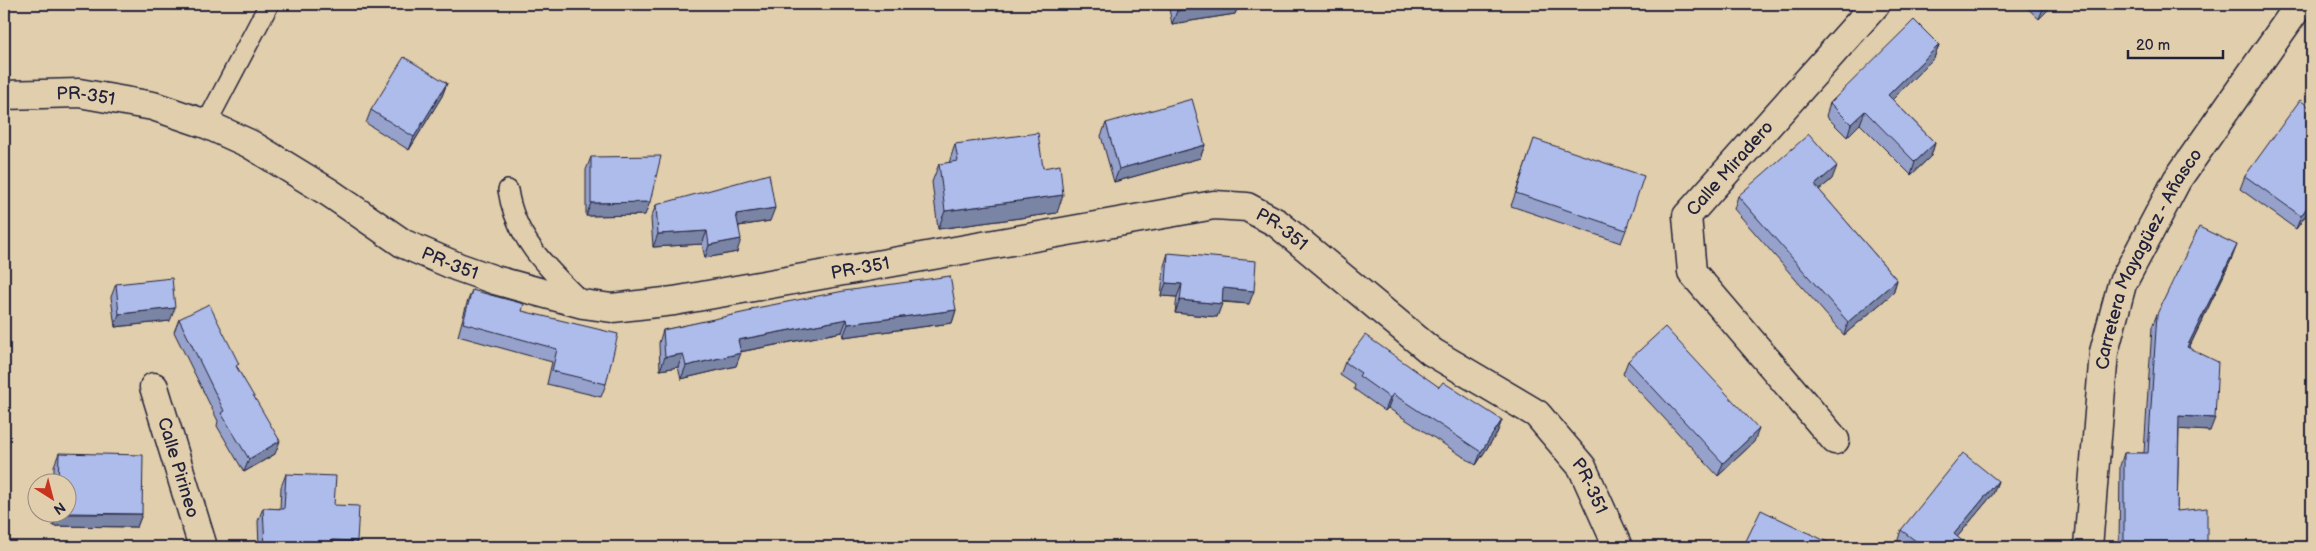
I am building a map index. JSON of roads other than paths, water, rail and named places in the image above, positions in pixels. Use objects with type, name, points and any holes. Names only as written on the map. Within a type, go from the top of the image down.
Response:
[{"type":"street","name":"Calle Miradero","points":[[1835,440],[1692,272],[1687,216],[1876,4]]},
{"type":"street","name":"Carretera Mayagüez - Añasco","points":[[2088,547],[2104,352],[2122,284],[2177,180],[2300,4]]},
{"type":"street","name":"PR-351","points":[[4,95],[79,92],[153,106],[206,124],[250,144],[330,193],[404,244],[458,267],[495,280],[583,304],[612,308],[674,301],[1214,205],[1247,207],[1277,223],[1432,352],[1537,414],[1582,467],[1618,547]]},
{"type":"street","name":"Calle Pirineo","points":[[154,387],[203,547]]},
{"type":"lane","points":[[206,124],[268,6]]},
{"type":"lane","points":[[508,190],[510,208],[522,234],[534,253],[583,304]]}]
